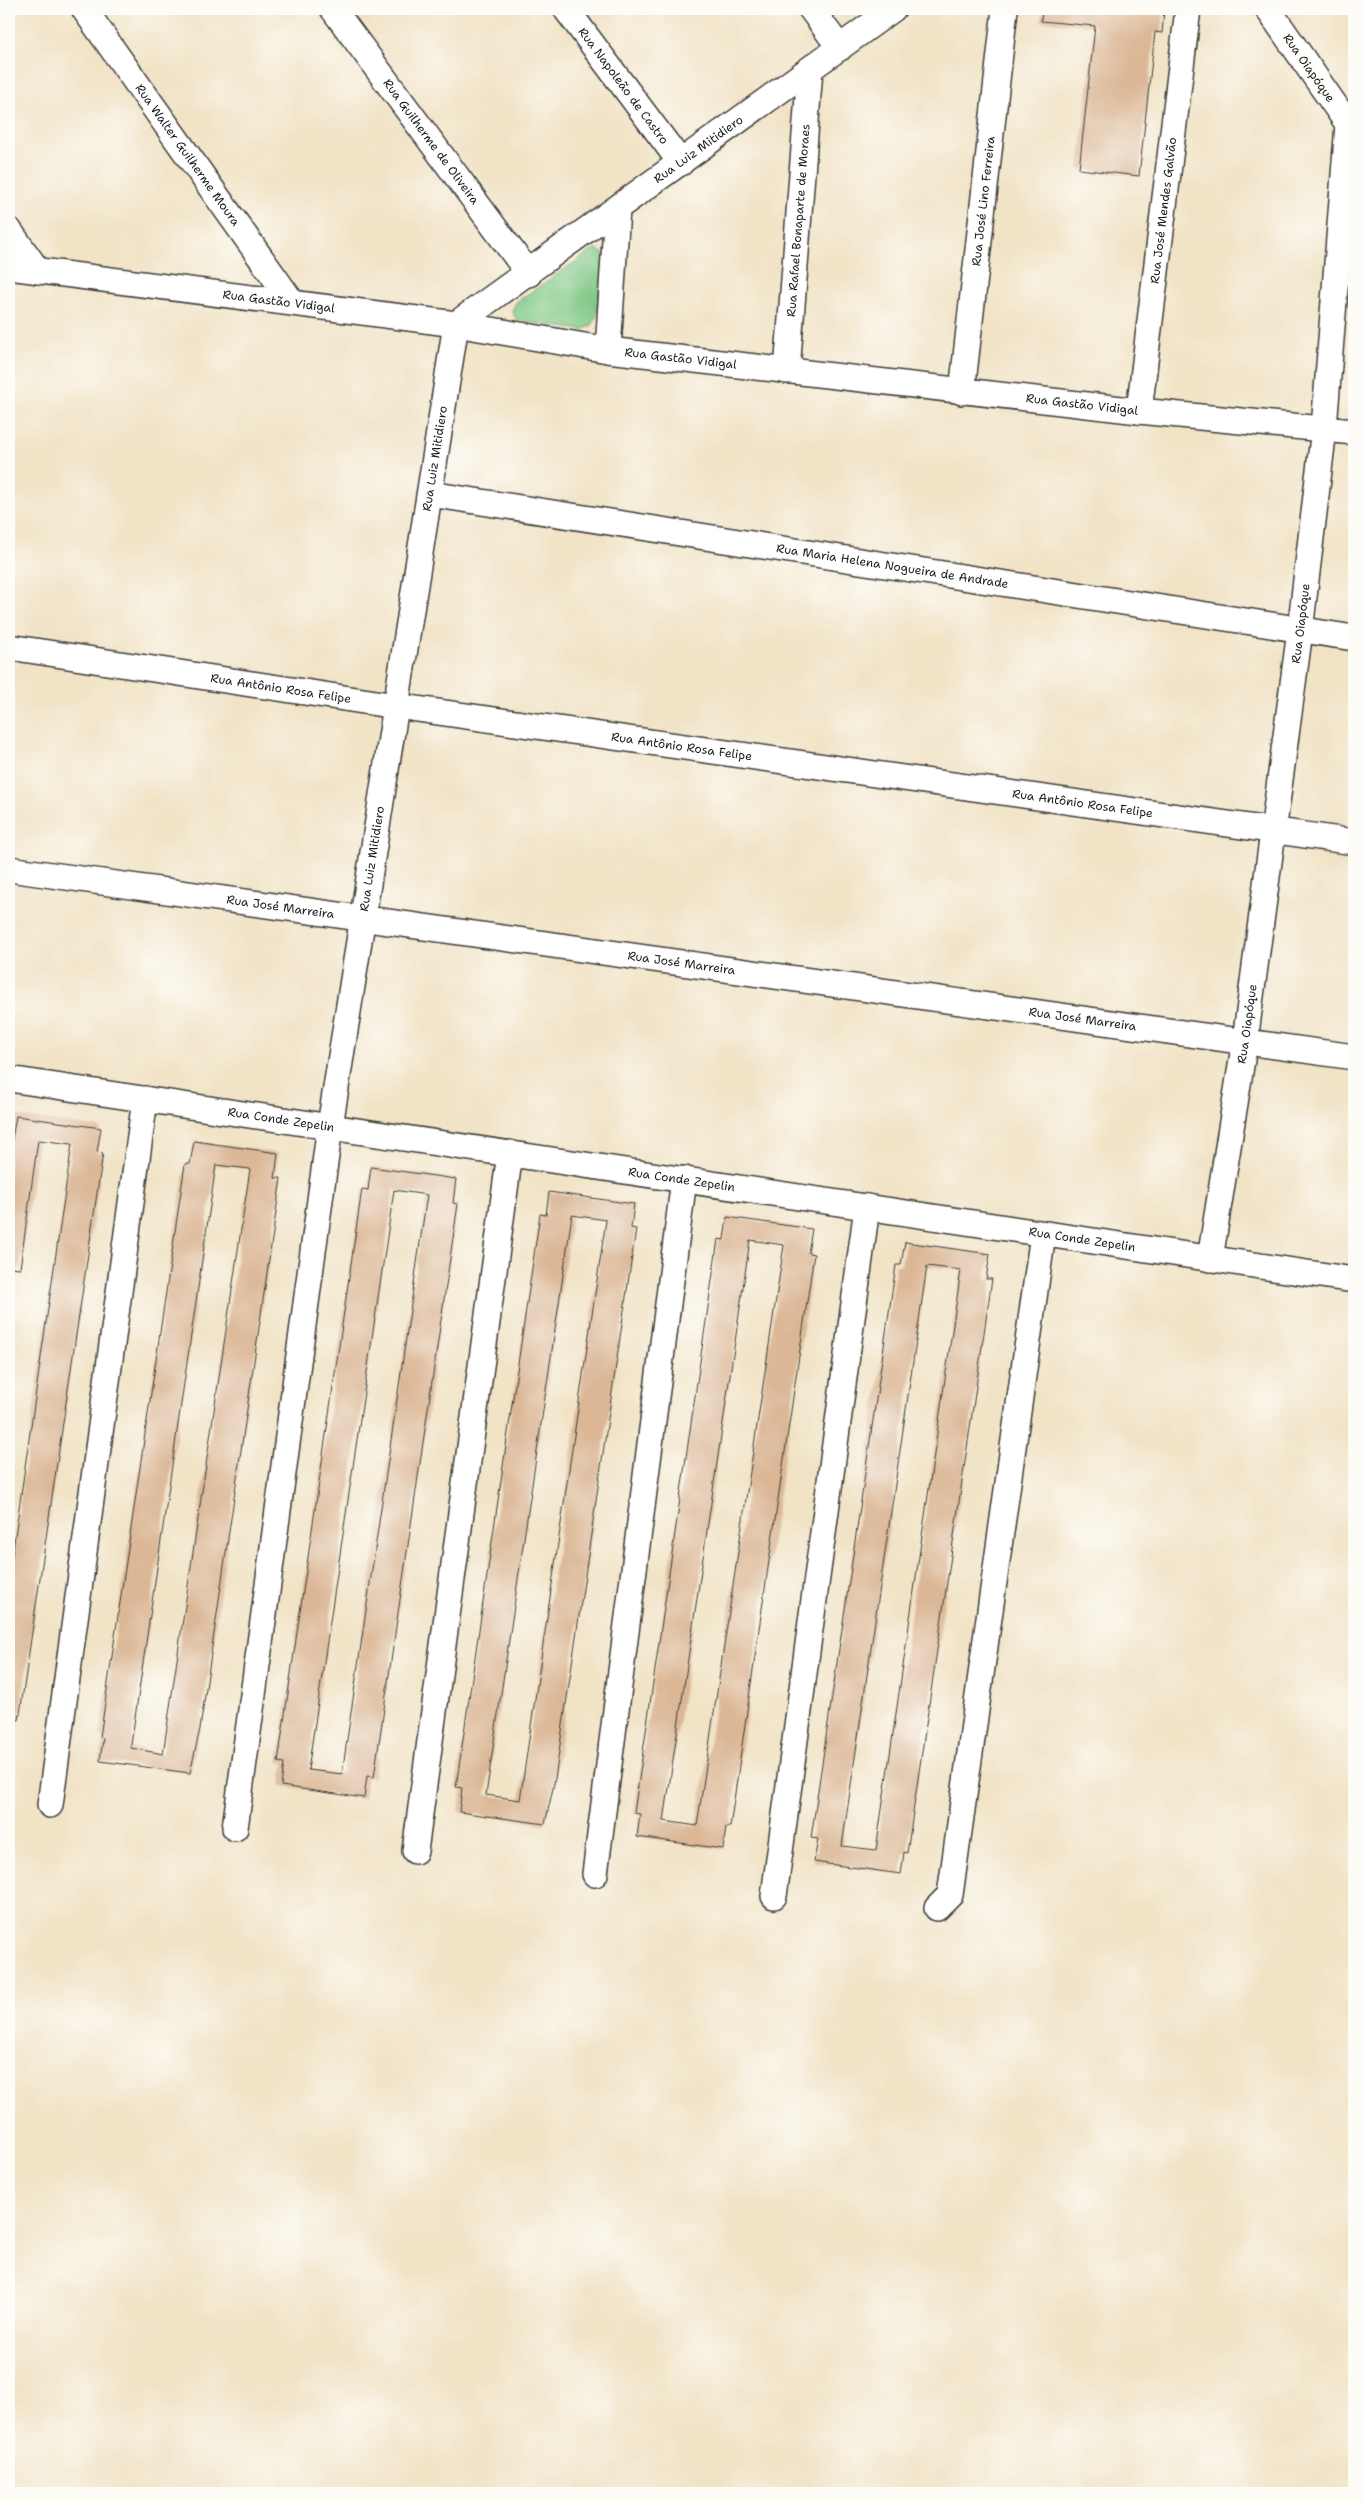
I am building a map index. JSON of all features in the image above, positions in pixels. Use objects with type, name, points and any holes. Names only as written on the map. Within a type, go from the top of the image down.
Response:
[{"type":"street","name":"Rua Walter Guilherme Moura","points":[[84,9],[292,302]]},
{"type":"street","name":"Rua Guilherme de Oliveira","points":[[333,9],[529,274]]},
{"type":"street","name":"Rua Napoleão de Castro","points":[[566,9],[681,163]]},
{"type":"street","points":[[810,9],[840,48]]},
{"type":"street","name":"Rua Luiz Mitidiero","points":[[235,1828],[330,1126],[456,324],[529,274],[893,9]]},
{"type":"street","name":"Rua José Lino Ferreira","points":[[962,392],[1005,9]]},
{"type":"street","name":"Rua José Mendes Galvão","points":[[1138,411],[1188,9]]},
{"type":"street","name":"Rua Oiapóque","points":[[1210,1259],[1245,1041],[1300,631],[1324,428],[1351,122],[1268,9]]},
{"type":"street","name":"Rua Rafael Bonaparte de Moraes","points":[[787,371],[810,69]]},
{"type":"street","points":[[608,350],[617,210]]},
{"type":"street","points":[[9,230],[38,271]]},
{"type":"street","name":"Rua Gastão Vidigal","points":[[9,267],[456,324],[608,350],[962,392],[1354,432]]},
{"type":"street","name":"Rua Maria Helena Nogueira de Andrade","points":[[430,494],[1354,638]]},
{"type":"street","name":"Rua Antônio Rosa Felipe","points":[[9,647],[396,706],[1354,842]]},
{"type":"street","name":"Rua José Marreira","points":[[9,869],[1354,1057]]},
{"type":"street","name":"Rua Conde Zepelin","points":[[9,1079],[1354,1280]]},
{"type":"street","points":[[50,1805],[145,1099]]},
{"type":"street","points":[[415,1851],[510,1153]]},
{"type":"street","points":[[595,1874],[684,1180]]},
{"type":"street","points":[[774,1896],[867,1207]]},
{"type":"street","points":[[937,1908],[950,1895],[1043,1234]]},
{"type":"green space","points":[[596,248],[604,254],[606,259],[596,319],[592,325],[583,330],[517,321],[512,311],[516,302]]},
{"type":"building","points":[[1042,9],[1164,9],[1162,33],[1155,32],[1139,176],[1079,169],[1095,26],[1041,21]]},
{"type":"building","points":[[16,1116],[101,1128],[97,1152],[103,1153],[19,1720],[9,1719],[9,1577],[72,1144],[38,1140],[20,1268],[9,1267],[9,1138],[12,1139]]},
{"type":"building","points":[[194,1141],[278,1153],[275,1178],[281,1178],[200,1729],[190,1773],[100,1761],[103,1738],[100,1737],[185,1164],[190,1164]],"holes":[[[216,1165],[250,1169],[163,1754],[131,1748],[131,1745]]]},
{"type":"building","points":[[371,1167],[456,1179],[453,1203],[458,1204],[374,1777],[367,1776],[364,1798],[281,1786],[284,1763],[278,1762],[362,1189],[368,1190]],"holes":[[[394,1190],[427,1195],[342,1774],[308,1770]]]},
{"type":"building","points":[[549,1192],[634,1204],[631,1228],[636,1229],[555,1779],[545,1824],[459,1812],[462,1788],[456,1787],[540,1214],[546,1215]],"holes":[[[572,1215],[606,1220],[520,1800],[486,1795]]]},
{"type":"building","points":[[727,1217],[812,1229],[808,1253],[814,1254],[730,1827],[726,1827],[723,1849],[637,1837],[640,1814],[634,1813],[718,1239],[724,1240]],"holes":[[[750,1240],[784,1245],[697,1826],[664,1821]]]},
{"type":"building","points":[[905,1242],[990,1254],[986,1279],[992,1279],[907,1853],[904,1852],[901,1874],[814,1862],[818,1839],[811,1838],[896,1265],[901,1265]],"holes":[[[927,1266],[961,1270],[876,1850],[842,1846]]]}]
